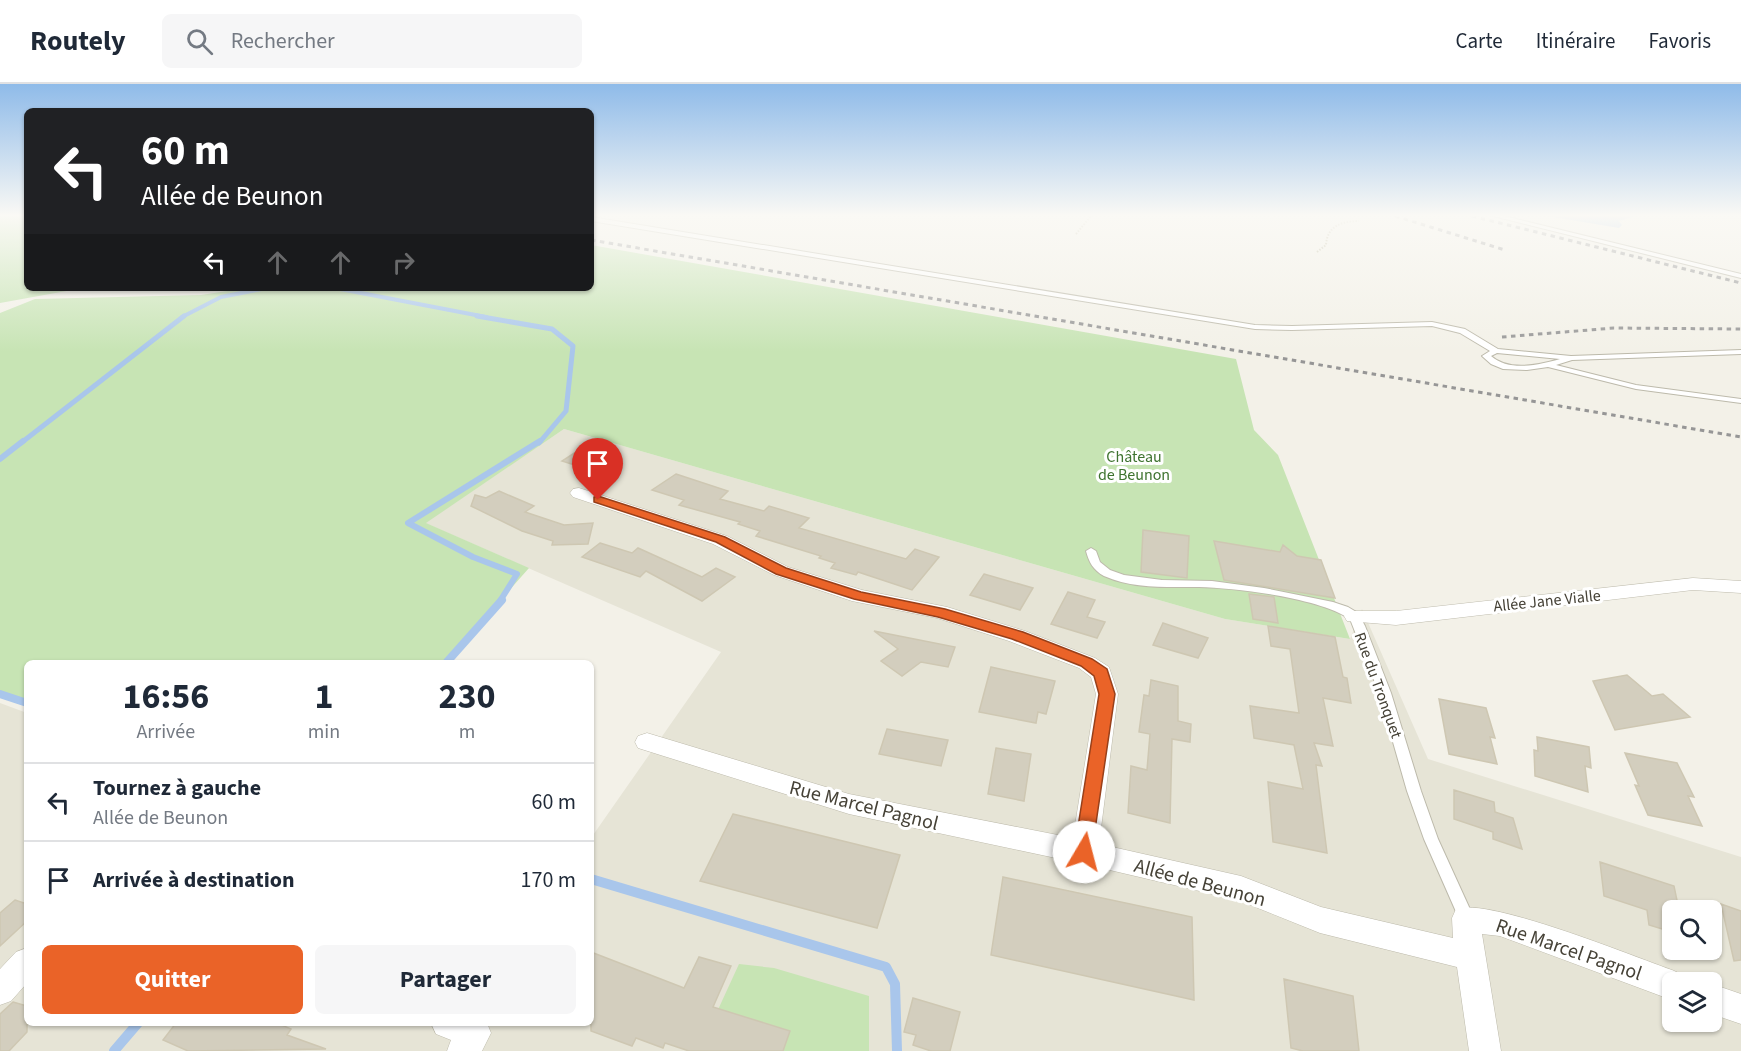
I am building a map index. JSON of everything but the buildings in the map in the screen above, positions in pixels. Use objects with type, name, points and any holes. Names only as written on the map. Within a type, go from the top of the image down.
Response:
[{"type":"street","points":[[579,493],[720,540],[781,571],[859,596],[940,612],[1017,636],[1087,663],[1101,673],[1107,694],[1084,852]]},
{"type":"street","name":"Allée Jane Vialle","points":[[1354,616],[1396,618],[1528,601],[1693,584],[1741,587]]},
{"type":"street","name":"Rue Marcel Pagnol","points":[[647,742],[849,804],[1084,852]]},
{"type":"street","name":"Allée de Beunon","points":[[1084,852],[1241,888],[1320,920],[1470,956]]},
{"type":"street","points":[[1466,918],[1485,1051]]},
{"type":"street","name":"Rue Marcel Pagnol","points":[[1466,918],[1500,923],[1662,981]]},
{"type":"street","points":[[0,990],[24,965]]},
{"type":"street","points":[[1722,1002],[1741,1009]]},
{"type":"street","points":[[455,1026],[475,1033],[463,1051]]},
{"type":"lane","points":[[850,261],[1255,327],[1432,324],[1462,332],[1496,351],[1571,358],[1741,352]]},
{"type":"lane","points":[[1680,261],[1741,276]]},
{"type":"lane","points":[[1496,351],[1486,356],[1490,361],[1503,366],[1524,368],[1551,366],[1571,358]]},
{"type":"lane","points":[[1551,366],[1636,387],[1741,401]]},
{"type":"lane","name":"Rue du Tronquet","points":[[1091,551],[1091,559],[1098,569],[1117,577],[1146,583],[1211,584],[1298,597],[1339,608],[1354,616],[1374,662],[1431,838],[1466,918]]},
{"type":"shaded area","points":[[564,429],[1225,619],[1350,639],[1362,609],[1428,759],[1741,857],[1741,1051],[0,1051],[0,703],[24,712],[24,1026],[594,1026],[594,834],[721,652],[425,523]]},
{"type":"green space","points":[[0,261],[24,261],[24,291],[66,291],[0,303]]},
{"type":"green space","name":"Château de Beunon","points":[[594,261],[682,261],[1236,359],[1254,430],[1278,455],[1350,639],[1225,619],[564,429],[426,523],[529,568],[448,660],[24,660],[24,704],[0,696],[0,313],[35,299],[201,295],[227,291],[594,291]]},
{"type":"green space","points":[[739,964],[774,968],[869,996],[869,1051],[699,1051]]},
{"type":"waterway","points":[[182,317],[221,297],[252,291]]},
{"type":"waterway","points":[[351,291],[486,317]]},
{"type":"waterway","points":[[21,443],[184,316]]},
{"type":"waterway","points":[[477,316],[552,329],[573,346],[566,411],[539,443]]},
{"type":"waterway","points":[[0,459],[23,441]]},
{"type":"waterway","points":[[500,601],[517,574],[473,557],[408,523],[540,441]]},
{"type":"waterway","points":[[449,660],[502,600]]},
{"type":"waterway","points":[[0,694],[24,702]]},
{"type":"waterway","points":[[594,880],[886,967],[895,984],[897,1051]]},
{"type":"waterway","points":[[114,1051],[135,1026]]},
{"type":"railway","points":[[714,261],[1741,437]]},
{"type":"railway","points":[[1653,261],[1741,283]]},
{"type":"railway","points":[[1502,337],[1614,328],[1741,329]]},
{"type":"route","points":[[598,500],[720,540],[781,571],[859,596],[940,612],[1017,636],[1087,663],[1101,673],[1107,694],[1084,852]]}]
